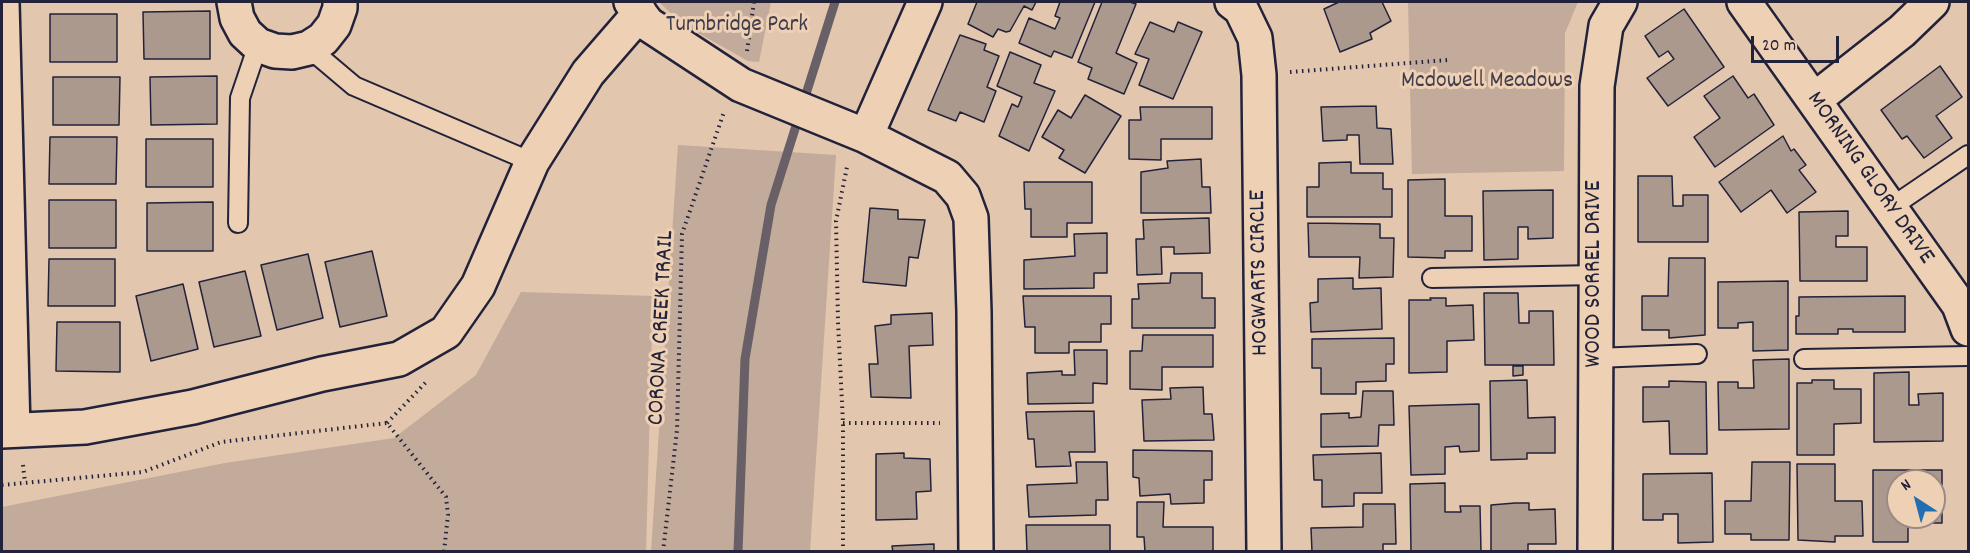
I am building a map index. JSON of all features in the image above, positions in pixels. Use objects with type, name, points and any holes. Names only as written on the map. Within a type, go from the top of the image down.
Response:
[{"type":"street","points":[[2,2],[7,430],[85,427],[193,407],[322,375],[399,359],[446,332],[478,286],[532,162],[588,73],[636,7],[648,24],[744,70],[831,122],[866,136],[947,177],[963,196],[972,218],[976,552]]},
{"type":"street","points":[[234,2],[241,26],[258,45],[275,51],[292,52],[309,48],[323,39],[334,25],[340,2]]},
{"type":"street","points":[[866,136],[925,2]]},
{"type":"street","name":"HOGWARTS CIRCLE","points":[[1232,2],[1241,9],[1255,38],[1259,75],[1264,552]]},
{"type":"street","name":"WOOD SORREL DRIVE","points":[[1595,552],[1597,86],[1606,26],[1620,2]]},
{"type":"street","name":"MORNING GLORY DRIVE","points":[[1744,2],[1959,305],[1968,329]]},
{"type":"street","points":[[1814,100],[1902,31],[1932,2]]},
{"type":"lane","points":[[238,223],[240,98],[258,45]]},
{"type":"lane","points":[[309,48],[354,86],[532,162]]},
{"type":"lane","points":[[1890,208],[1968,155]]},
{"type":"lane","points":[[1432,278],[1597,275]]},
{"type":"lane","points":[[1596,358],[1697,354]]},
{"type":"lane","points":[[1804,359],[1968,356]]},
{"type":"path","points":[[744,70],[754,2]]},
{"type":"path","points":[[1289,72],[1449,60]]},
{"type":"path","name":"CORONA CREEK TRAIL","points":[[663,552],[677,430],[682,234],[724,112]]},
{"type":"path","points":[[843,552],[843,423],[836,220],[847,166]]},
{"type":"path","points":[[2,485],[143,472],[221,442],[387,423],[435,373]]},
{"type":"path","points":[[387,423],[446,496],[448,515],[444,552]]},
{"type":"path","points":[[843,423],[940,423]]},
{"type":"path","points":[[23,465],[25,483]]},
{"type":"green space","name":"Turnbridge Park","points":[[659,2],[771,2],[759,62],[748,61],[682,24]]},
{"type":"green space","name":"Mcdowell Meadows","points":[[1408,2],[1578,2],[1565,33],[1564,171],[1412,174]]},
{"type":"green space","points":[[678,145],[836,155],[810,551],[651,551]]},
{"type":"green space","points":[[521,292],[653,296],[646,551],[2,551],[2,507],[225,463],[394,438],[476,375]]},
{"type":"building","points":[[977,2],[1036,2],[1032,10],[1024,6],[1010,31],[998,29],[993,37],[968,24]]},
{"type":"building","points":[[1060,2],[1095,2],[1072,58],[1054,51],[1051,57],[1019,43],[1029,18],[1055,29],[1060,18],[1055,16]]},
{"type":"building","points":[[1102,2],[1136,4],[1116,53],[1137,63],[1124,94],[1088,79],[1092,68],[1078,62]]},
{"type":"building","points":[[1339,2],[1382,2],[1391,21],[1370,33],[1372,39],[1340,52],[1324,9]]},
{"type":"building","points":[[1684,9],[1724,67],[1668,106],[1647,78],[1674,59],[1668,51],[1659,57],[1645,36]]},
{"type":"building","points":[[210,11],[210,59],[144,59],[143,12]]},
{"type":"building","points":[[50,14],[117,14],[117,62],[50,62]]},
{"type":"building","points":[[1150,22],[1174,32],[1178,22],[1202,32],[1173,99],[1139,85],[1149,59],[1135,54]]},
{"type":"building","points":[[960,35],[986,44],[984,50],[999,56],[987,87],[996,91],[984,122],[960,112],[956,121],[928,110]]},
{"type":"building","points":[[1010,52],[1041,65],[1034,83],[1055,91],[1029,151],[999,136],[1012,104],[1018,107],[1022,97],[997,86]]},
{"type":"building","points":[[1940,66],[1962,97],[1936,116],[1952,138],[1924,158],[1907,136],[1902,139],[1881,110]]},
{"type":"building","points":[[217,76],[217,124],[151,125],[150,77]]},
{"type":"building","points":[[1733,76],[1748,98],[1754,94],[1774,125],[1715,167],[1694,137],[1720,118],[1704,96]]},
{"type":"building","points":[[53,77],[120,77],[119,125],[53,125]]},
{"type":"building","points":[[1085,95],[1121,116],[1085,173],[1059,158],[1064,150],[1042,137],[1058,110],[1071,118]]},
{"type":"building","points":[[1376,106],[1377,128],[1391,129],[1393,164],[1360,164],[1359,135],[1347,135],[1347,140],[1323,141],[1321,107]]},
{"type":"building","points":[[1140,107],[1212,107],[1212,139],[1161,139],[1161,160],[1129,159],[1129,120],[1141,120]]},
{"type":"building","points":[[1783,136],[1791,151],[1794,149],[1806,165],[1799,170],[1816,192],[1787,213],[1771,190],[1741,212],[1719,182]]},
{"type":"building","points":[[50,137],[117,137],[116,184],[49,184]]},
{"type":"building","points":[[146,139],[213,139],[213,187],[146,187]]},
{"type":"building","points":[[1201,159],[1202,187],[1210,187],[1211,213],[1141,213],[1141,172],[1168,168],[1167,161]]},
{"type":"building","points":[[1351,162],[1351,173],[1383,173],[1383,189],[1392,189],[1392,217],[1307,217],[1307,187],[1319,187],[1319,163]]},
{"type":"building","points":[[1638,176],[1672,176],[1673,206],[1683,206],[1683,195],[1708,195],[1708,242],[1638,242]]},
{"type":"building","points":[[1445,179],[1445,216],[1472,216],[1472,251],[1445,251],[1445,258],[1408,257],[1408,180]]},
{"type":"building","points":[[1024,182],[1092,182],[1092,223],[1067,223],[1067,237],[1031,237],[1031,209],[1025,209]]},
{"type":"building","points":[[1553,190],[1553,238],[1528,239],[1528,227],[1518,227],[1518,259],[1484,260],[1483,191]]},
{"type":"building","points":[[49,200],[116,200],[116,248],[49,248]]},
{"type":"building","points":[[213,202],[213,251],[147,251],[147,203]]},
{"type":"building","points":[[870,208],[898,210],[898,219],[925,220],[918,258],[909,257],[906,286],[863,282]]},
{"type":"building","points":[[1848,211],[1848,236],[1836,236],[1836,247],[1867,247],[1867,281],[1800,281],[1799,212]]},
{"type":"building","points":[[1209,218],[1210,253],[1174,254],[1174,247],[1161,247],[1162,274],[1137,275],[1136,239],[1144,239],[1143,220]]},
{"type":"building","points":[[1308,223],[1380,224],[1380,238],[1394,238],[1393,277],[1359,278],[1360,257],[1309,257]]},
{"type":"building","points":[[1107,233],[1107,273],[1094,273],[1094,288],[1024,289],[1024,260],[1075,256],[1074,234]]},
{"type":"building","points":[[372,251],[387,316],[340,327],[325,262]]},
{"type":"building","points":[[308,254],[323,318],[277,330],[261,265]]},
{"type":"building","points":[[1669,258],[1705,258],[1705,335],[1669,338],[1669,330],[1642,330],[1642,296],[1668,296]]},
{"type":"building","points":[[49,259],[115,259],[115,306],[48,306]]},
{"type":"building","points":[[245,271],[261,336],[214,347],[199,282]]},
{"type":"building","points":[[1171,273],[1202,273],[1202,298],[1215,298],[1215,328],[1132,328],[1132,299],[1139,299],[1138,284],[1170,283]]},
{"type":"building","points":[[1353,278],[1353,289],[1381,288],[1382,329],[1311,332],[1310,303],[1318,302],[1318,279]]},
{"type":"building","points":[[1788,281],[1788,350],[1753,351],[1753,322],[1738,323],[1738,328],[1718,328],[1718,282]]},
{"type":"building","points":[[183,284],[198,349],[151,361],[136,296]]},
{"type":"building","points":[[1484,293],[1518,293],[1519,323],[1529,323],[1529,311],[1553,311],[1554,365],[1485,365]]},
{"type":"building","points":[[1023,296],[1111,296],[1111,324],[1101,324],[1101,342],[1069,342],[1069,353],[1035,353],[1035,327],[1025,327]]},
{"type":"building","points":[[1905,296],[1905,332],[1853,332],[1853,329],[1838,329],[1838,334],[1796,334],[1799,297]]},
{"type":"building","points":[[1430,298],[1446,298],[1446,306],[1473,305],[1474,340],[1447,341],[1447,372],[1409,373],[1409,300],[1431,300]]},
{"type":"building","points":[[932,313],[933,345],[909,346],[911,398],[871,397],[869,364],[878,364],[875,326],[891,324],[891,315]]},
{"type":"building","points":[[57,322],[120,322],[120,372],[56,371]]},
{"type":"building","points":[[1143,335],[1213,335],[1213,367],[1162,367],[1162,390],[1130,389],[1130,351],[1142,351]]},
{"type":"building","points":[[1394,338],[1394,364],[1386,364],[1386,381],[1356,382],[1356,394],[1321,394],[1321,368],[1312,368],[1312,339]]},
{"type":"building","points":[[1074,350],[1107,350],[1107,384],[1093,383],[1093,403],[1028,404],[1027,373],[1062,371],[1062,375],[1075,375]]},
{"type":"building","points":[[1789,359],[1789,429],[1719,430],[1718,382],[1738,382],[1738,388],[1754,388],[1753,360]]},
{"type":"building","points":[[1513,366],[1523,366],[1523,375],[1513,376]]},
{"type":"building","points":[[1909,372],[1909,405],[1919,405],[1918,394],[1943,393],[1943,441],[1874,442],[1874,373]]},
{"type":"building","points":[[1527,380],[1528,418],[1555,417],[1555,453],[1527,453],[1527,459],[1491,460],[1490,381]]},
{"type":"building","points":[[1812,380],[1834,380],[1834,389],[1861,389],[1861,423],[1834,424],[1834,455],[1797,455],[1797,383],[1812,383]]},
{"type":"building","points":[[1669,381],[1706,382],[1707,454],[1670,454],[1669,421],[1643,422],[1643,387],[1669,387]]},
{"type":"building","points":[[1203,387],[1204,414],[1212,414],[1214,440],[1144,441],[1142,400],[1171,399],[1170,388]]},
{"type":"building","points":[[1363,391],[1393,391],[1394,425],[1379,425],[1378,446],[1321,447],[1321,414],[1349,413],[1349,418],[1361,417]]},
{"type":"building","points":[[1479,404],[1479,451],[1460,452],[1459,446],[1445,447],[1445,474],[1411,475],[1409,406]]},
{"type":"building","points":[[1094,411],[1095,452],[1069,452],[1071,466],[1036,467],[1034,439],[1028,439],[1026,412]]},
{"type":"building","points":[[1133,450],[1212,451],[1212,480],[1204,480],[1204,503],[1171,504],[1170,494],[1140,496],[1139,478],[1133,477]]},
{"type":"building","points":[[904,453],[904,458],[930,459],[931,491],[916,492],[917,519],[876,520],[876,454]]},
{"type":"building","points":[[1381,453],[1382,493],[1354,493],[1354,506],[1322,507],[1322,480],[1314,480],[1313,455]]},
{"type":"building","points":[[1076,462],[1107,462],[1108,500],[1096,500],[1096,515],[1029,517],[1027,485],[1077,483]]},
{"type":"building","points":[[1752,462],[1790,462],[1789,540],[1751,540],[1751,534],[1725,534],[1725,501],[1751,501]]},
{"type":"building","points":[[1797,464],[1835,464],[1835,501],[1862,501],[1863,536],[1835,536],[1835,542],[1798,540]]},
{"type":"building","points":[[1873,470],[1886,470],[1886,529],[1908,529],[1908,542],[1873,542]]},
{"type":"building","points":[[1712,473],[1713,542],[1678,543],[1678,514],[1663,514],[1663,520],[1643,520],[1643,474]]},
{"type":"building","points":[[1445,483],[1445,512],[1461,512],[1460,506],[1480,506],[1481,552],[1411,552],[1410,484]]},
{"type":"building","points":[[1137,502],[1164,502],[1163,527],[1213,527],[1213,552],[1145,552],[1144,537],[1137,537]]},
{"type":"building","points":[[1529,503],[1529,510],[1555,509],[1556,544],[1528,544],[1528,552],[1491,552],[1491,505]]},
{"type":"building","points":[[1363,504],[1395,504],[1396,544],[1383,544],[1383,552],[1312,552],[1311,528],[1363,527]]},
{"type":"building","points":[[1026,525],[1110,525],[1110,552],[1027,552]]},
{"type":"building","points":[[934,544],[934,552],[893,552],[892,546]]},
{"type":"waterway","points":[[738,552],[745,359],[771,205],[835,2]]}]
